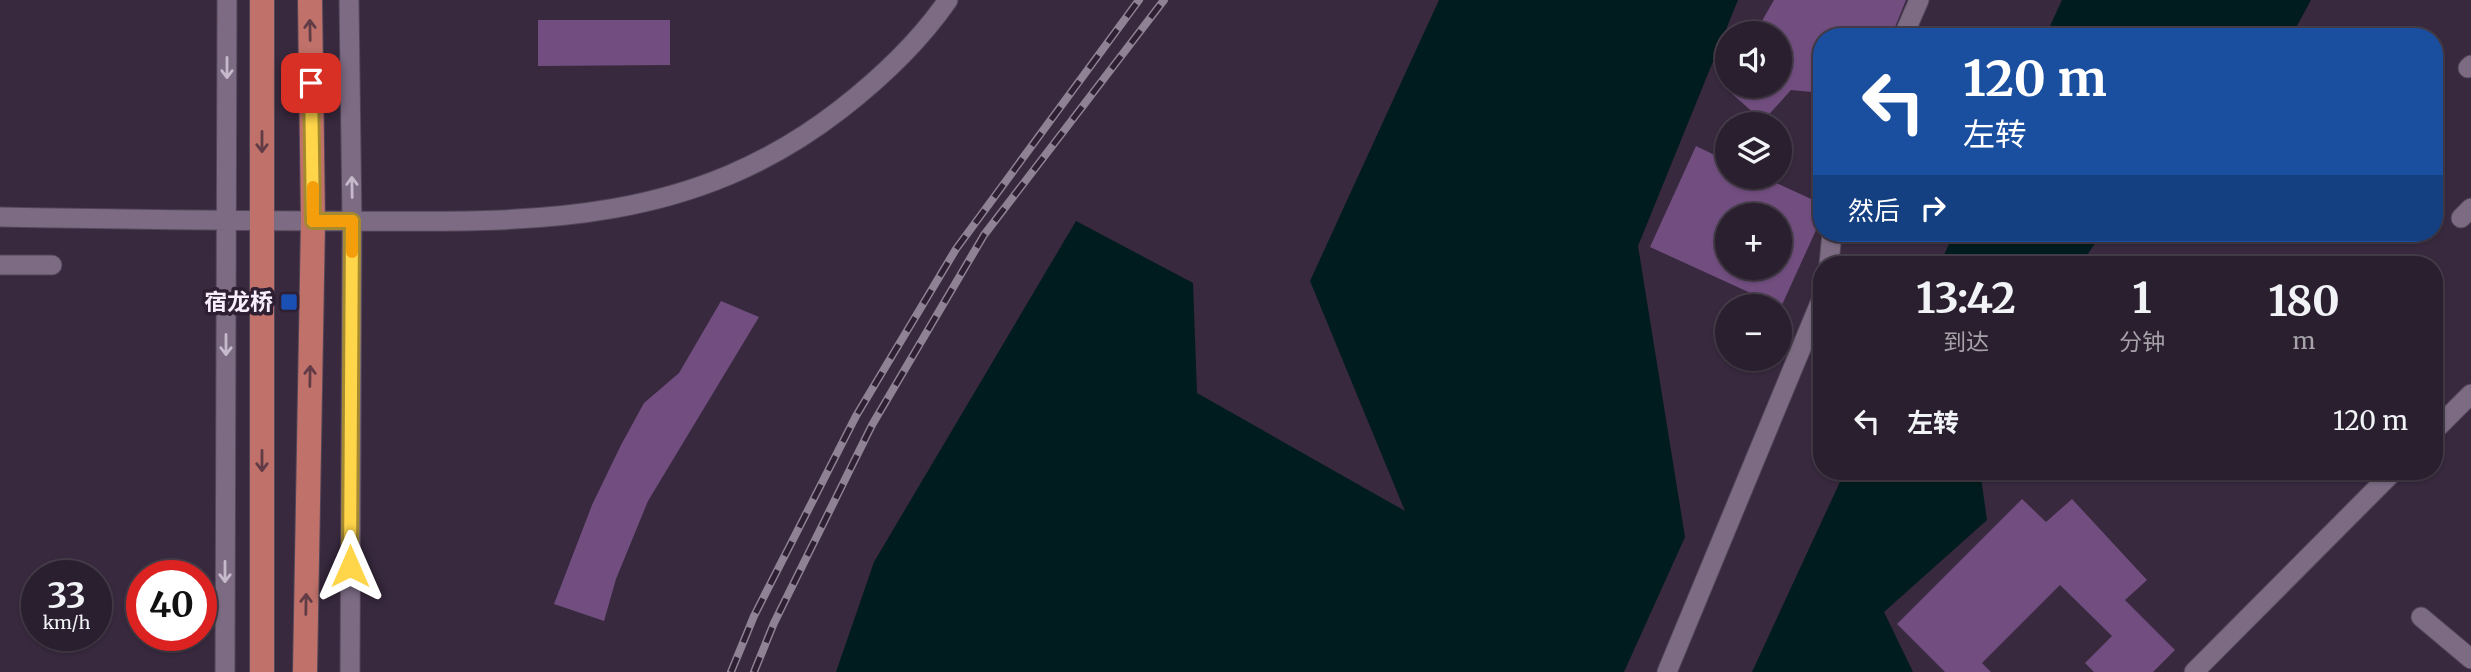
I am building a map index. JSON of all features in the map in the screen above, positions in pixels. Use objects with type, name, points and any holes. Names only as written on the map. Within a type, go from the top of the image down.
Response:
[{"type":"main road","points":[[262,0],[262,672]]},
{"type":"main road","points":[[305,672],[313,221],[310,0]]},
{"type":"street","points":[[225,672],[227,0]]},
{"type":"street","points":[[349,0],[352,221],[350,672]]},
{"type":"street","points":[[0,217],[261,222],[536,219],[638,205],[693,191],[760,161],[808,134],[865,90],[914,44],[948,0]]},
{"type":"street","points":[[1907,28],[1919,0]]},
{"type":"street","points":[[0,265],[52,265]]},
{"type":"street","points":[[1667,672],[1813,320]]},
{"type":"street","points":[[2443,421],[2471,394]]},
{"type":"street","points":[[2194,672],[2385,480]]},
{"type":"street","points":[[2421,617],[2471,659]]},
{"type":"shaded area","points":[[1439,0],[1738,0],[1729,21],[1715,21],[1715,57],[1638,246],[1685,537],[1624,672],[836,672],[874,562],[1076,221],[1193,283],[1197,393],[1405,511],[1310,281]]},
{"type":"shaded area","points":[[2062,0],[2311,0],[2296,28],[2049,28]]},
{"type":"shaded area","points":[[1950,242],[2096,242],[2086,256],[1944,256]]},
{"type":"shaded area","points":[[1841,480],[1981,480],[1987,520],[1884,612],[1913,672],[1752,672]]},
{"type":"building","points":[[1774,0],[1906,0],[1895,28],[1813,28],[1813,92],[1792,90],[1792,21],[1762,21]]},
{"type":"building","points":[[538,20],[670,20],[670,65],[538,66]]},
{"type":"building","points":[[1737,98],[1784,98],[1771,112],[1753,112]]},
{"type":"building","points":[[1696,146],[1715,155],[1715,189],[1789,189],[1813,200],[1813,237],[1787,294],[1753,294],[1722,280],[1792,280],[1792,203],[1715,203],[1715,277],[1650,247]]},
{"type":"building","points":[[721,301],[759,317],[648,501],[616,579],[604,621],[554,604],[592,505],[644,403],[679,373]]},
{"type":"building","points":[[2022,499],[2046,522],[2072,499],[2147,580],[2125,600],[2175,650],[2153,672],[2094,672],[2085,663],[2112,636],[2060,585],[1982,663],[1991,672],[1945,672],[1897,624]]},
{"type":"railway","points":[[731,672],[754,616],[856,416],[956,249],[1139,0]]},
{"type":"railway","points":[[754,672],[774,623],[872,425],[984,235],[1164,0]]},
{"type":"slow traffic","points":[[313,187],[313,221],[352,221],[352,252]]},
{"type":"place","name":"宿龙桥","points":[[289,302]]},
{"type":"route","points":[[311,83],[313,221],[352,221],[350,566]]}]
